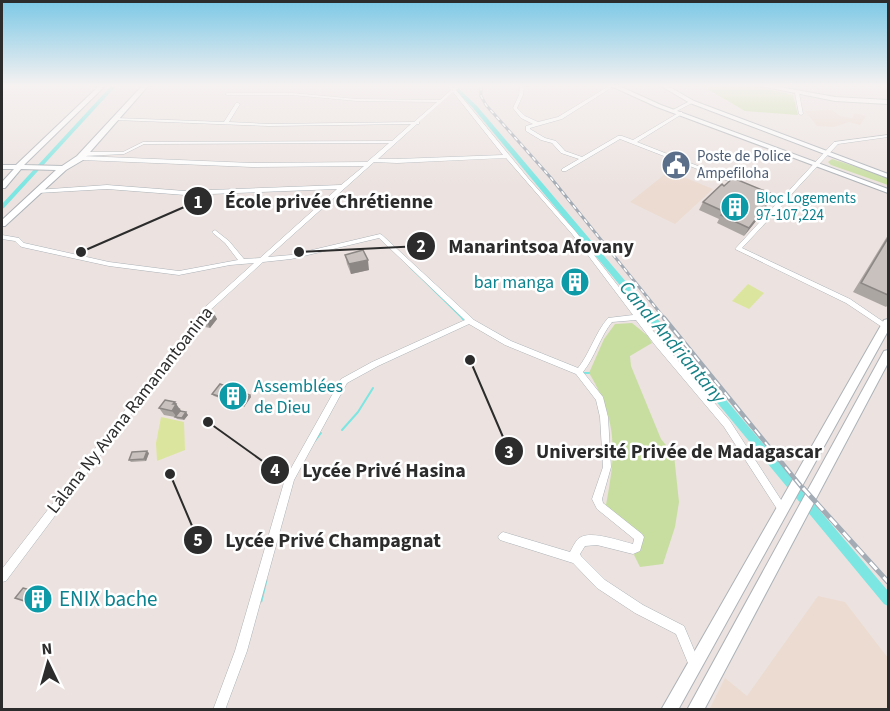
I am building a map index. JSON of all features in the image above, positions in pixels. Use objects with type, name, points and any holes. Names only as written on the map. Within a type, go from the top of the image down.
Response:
[{"type":"main road","points":[[2,186],[23,168],[70,119]]},
{"type":"main road","points":[[2,224],[61,171],[82,156],[115,119]]},
{"type":"main road","points":[[697,119],[888,191]]},
{"type":"main road","points":[[737,119],[888,176]]},
{"type":"main road","points":[[2,167],[44,168],[61,171]]},
{"type":"main road","points":[[669,710],[888,326]]},
{"type":"main road","points":[[695,710],[791,529],[888,354]]},
{"type":"street","points":[[119,119],[225,124],[417,123]]},
{"type":"street","points":[[225,124],[228,119]]},
{"type":"street","name":"Làlana Ny Avana Ramanantoanina","points":[[2,578],[205,310],[421,119]]},
{"type":"street","points":[[479,119],[574,233],[675,365],[727,424],[782,509]]},
{"type":"street","points":[[527,119],[537,124]]},
{"type":"street","points":[[556,119],[528,127],[528,130],[543,139],[554,142],[563,152],[583,159]]},
{"type":"street","points":[[633,142],[666,119]]},
{"type":"street","points":[[888,136],[836,143],[738,249],[848,301],[888,326]]},
{"type":"street","points":[[564,170],[620,137],[747,187]]},
{"type":"street","points":[[82,156],[124,153],[143,143],[395,142]]},
{"type":"street","points":[[82,156],[252,165],[508,156]]},
{"type":"street","points":[[38,191],[107,187],[185,193],[342,187]]},
{"type":"street","points":[[756,190],[784,201]]},
{"type":"street","points":[[215,232],[227,242],[243,262]]},
{"type":"street","points":[[2,237],[17,239],[22,245],[109,264],[168,272],[200,270],[243,262],[291,257],[380,236],[467,323],[581,374],[600,399],[604,417],[607,467],[597,499],[600,506],[630,528],[639,537],[639,541],[637,548],[633,549],[597,540],[582,541],[575,553],[576,559]]},
{"type":"street","points":[[581,374],[591,359],[603,327],[610,320],[639,317]]},
{"type":"street","points":[[219,710],[242,651],[290,479],[344,381],[419,342],[467,323]]},
{"type":"street","points":[[503,537],[576,559],[602,584],[639,609],[680,630],[694,664]]},
{"type":"shaded area","points":[[812,119],[864,119],[860,125],[849,122],[834,127],[817,126]]},
{"type":"shaded area","points":[[669,171],[713,189],[675,224],[630,202]]},
{"type":"shaded area","points":[[818,596],[845,602],[888,658],[888,709],[709,710],[725,678],[747,696]]},
{"type":"green space","points":[[832,159],[888,177],[888,185],[831,165],[828,162]]},
{"type":"green space","points":[[748,284],[764,293],[749,309],[732,301]]},
{"type":"green space","points":[[632,323],[648,336],[652,343],[630,356],[631,366],[661,439],[674,455],[679,502],[675,527],[663,564],[640,567],[634,555],[641,541],[606,505],[612,469],[612,437],[605,406],[589,373],[604,339],[615,324]]},
{"type":"green space","points":[[161,417],[184,422],[185,450],[157,461],[156,443]]},
{"type":"building","points":[[733,178],[772,194],[764,201],[768,203],[749,228],[721,215],[725,212],[703,202],[722,184],[724,186]]},
{"type":"building","points":[[888,238],[888,295],[861,283]]},
{"type":"building","points":[[363,250],[368,260],[349,264],[345,255]]},
{"type":"building","points":[[203,310],[213,312],[206,321],[196,319]]},
{"type":"building","name":"Assemblées de Dieu","points":[[220,384],[250,395],[243,404],[212,394]]},
{"type":"building","points":[[165,400],[175,402],[172,411],[159,408]]},
{"type":"building","points":[[180,411],[186,412],[182,418],[175,417]]},
{"type":"building","points":[[147,451],[144,459],[129,460],[132,452]]},
{"type":"building","points":[[23,588],[41,593],[34,604],[15,598]]},
{"type":"waterway","points":[[2,207],[83,119]]},
{"type":"waterway","name":"Canal Andriantany","points":[[485,119],[888,600]]},
{"type":"waterway","points":[[410,267],[463,319]]},
{"type":"waterway","points":[[463,319],[466,322]]},
{"type":"waterway","points":[[583,373],[589,373]]},
{"type":"waterway","points":[[342,430],[358,412],[373,388]]},
{"type":"waterway","points":[[314,442],[321,433]]},
{"type":"waterway","points":[[261,601],[266,580]]},
{"type":"railway","points":[[499,119],[551,178],[665,319]]},
{"type":"railway","points":[[664,318],[804,490]]},
{"type":"railway","points":[[803,488],[888,582]]},
{"type":"place","name":"Poste de Police Ampefiloha","points":[[676,165]]},
{"type":"place","name":"Bloc Logements 97-107,224","points":[[735,207]]},
{"type":"place","name":"École privée Chrétienne","points":[[81,252]]},
{"type":"place","name":"Manarintsoa Afovany","points":[[299,252]]},
{"type":"place","name":"bar manga","points":[[575,282]]},
{"type":"place","name":"Université Privée de Madagascar","points":[[470,360]]},
{"type":"place","name":"Assemblées de Dieu","points":[[233,396]]},
{"type":"place","name":"Lycée Privé Hasina","points":[[208,422]]},
{"type":"place","name":"Lycée Privé Champagnat","points":[[170,474]]},
{"type":"place","name":"ENIX bache","points":[[38,599]]}]
